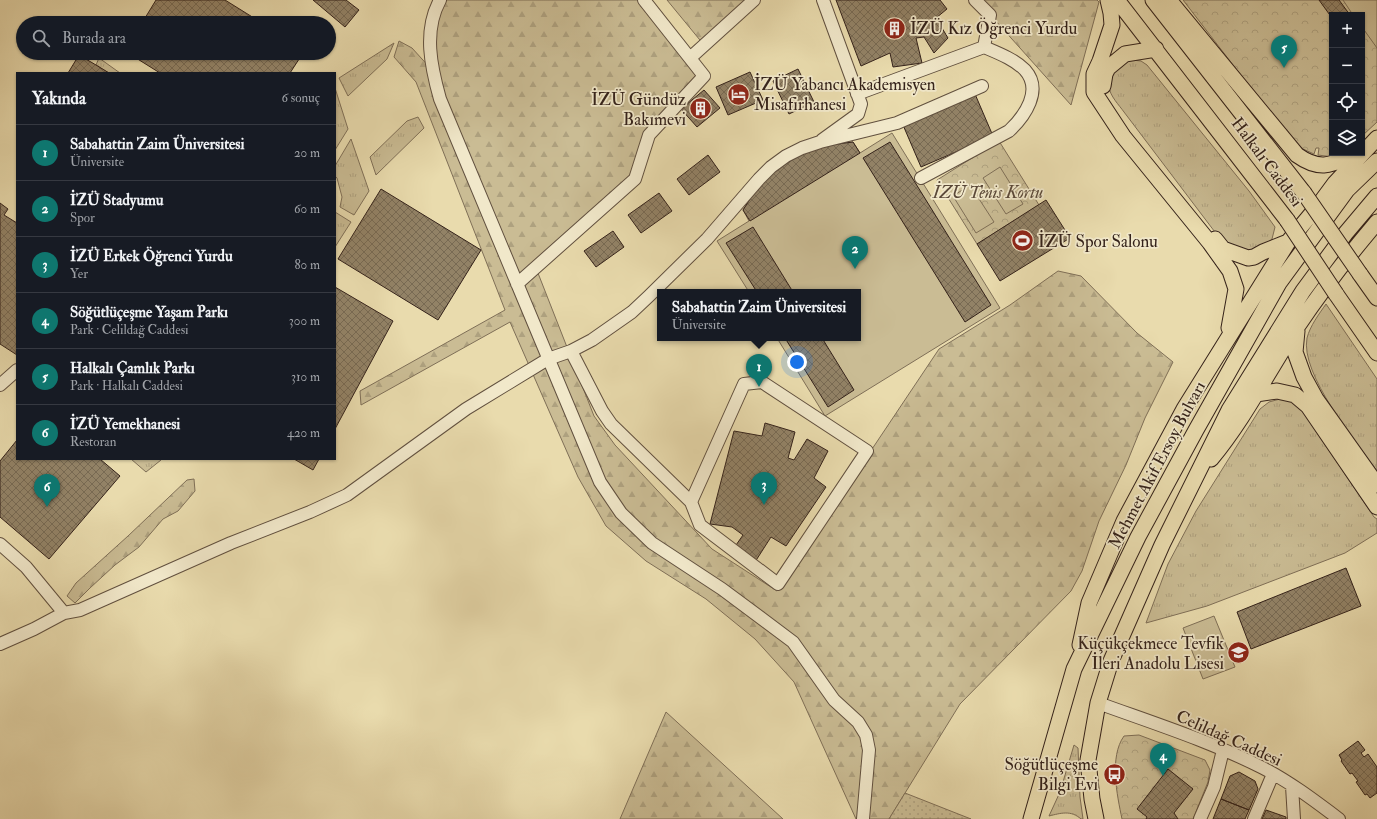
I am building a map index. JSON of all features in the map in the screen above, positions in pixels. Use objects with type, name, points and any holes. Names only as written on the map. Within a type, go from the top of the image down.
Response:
[{"type":"main road","points":[[1108,0],[1112,25],[1094,74],[1094,92],[1123,136],[1210,243],[1230,271],[1236,289],[1234,307],[1225,342]]},
{"type":"main road","name":"Halkalı Caddesi","points":[[1117,0],[1287,220],[1377,354]]},
{"type":"main road","name":"Halkalı Caddesi","points":[[1153,0],[1304,193],[1377,298]]},
{"type":"main road","points":[[1169,0],[1297,155],[1303,160],[1320,166],[1328,166],[1352,156]]},
{"type":"main road","points":[[1156,49],[1125,54],[1108,68],[1105,74],[1103,87],[1105,94],[1120,119],[1223,249],[1248,258],[1254,257],[1288,242]]},
{"type":"main road","points":[[1365,149],[1377,138]]},
{"type":"main road","points":[[1074,669],[1089,603],[1124,522],[1184,409],[1288,242],[1359,156]]},
{"type":"main road","name":"Mehmet Akif Ersoy Bulvarı","points":[[1031,819],[1074,669],[1138,537],[1279,282],[1347,190],[1377,160]]},
{"type":"main road","points":[[1096,819],[1092,799],[1088,760],[1098,703],[1111,661],[1162,545],[1229,410],[1303,291],[1377,196]]},
{"type":"main road","points":[[1194,480],[1229,437],[1298,326],[1354,249],[1377,222]]},
{"type":"main road","points":[[1298,326],[1295,352],[1304,377],[1316,400],[1377,485]]},
{"type":"main road","points":[[1256,394],[1277,391],[1295,395],[1308,406],[1377,507]]},
{"type":"street","points":[[440,0],[436,6],[429,31],[432,71],[440,99],[600,482],[621,513],[652,543],[722,589],[793,642],[834,700],[858,722],[866,736],[869,750],[863,819]]},
{"type":"street","points":[[517,284],[635,179],[649,135],[704,76],[644,0]]},
{"type":"street","points":[[690,58],[754,0]]},
{"type":"street","points":[[820,142],[858,114],[861,104],[823,0]]},
{"type":"street","points":[[975,0],[990,15],[984,47]]},
{"type":"street","points":[[857,94],[984,47],[1008,58],[1025,70],[1031,80],[1033,91],[1031,102],[1018,123],[1009,131],[922,178]]},
{"type":"street","points":[[0,644],[34,629],[64,613],[80,610],[231,543],[310,512],[347,495],[466,409],[548,359],[571,351],[592,340],[613,326],[650,296],[707,239],[771,167],[786,156],[802,148],[820,142],[897,123],[982,86]]},
{"type":"street","points":[[571,351],[602,411],[611,424],[691,502],[700,525],[778,584],[867,451],[762,382],[744,384],[691,502]]},
{"type":"street","points":[[0,385],[16,371]]},
{"type":"street","points":[[0,544],[26,567],[64,613]]},
{"type":"street","name":"Celildağ Caddesi","points":[[1098,703],[1223,750],[1264,768],[1339,819]]},
{"type":"street","points":[[1200,819],[1214,787],[1223,750]]},
{"type":"street","points":[[1254,819],[1273,774]]},
{"type":"street","points":[[1292,786],[1294,819]]},
{"type":"green space","points":[[440,0],[644,0],[704,76],[649,135],[635,179],[536,268],[594,416],[615,445],[712,549],[777,591],[939,349],[1010,305],[1058,271],[1081,276],[1137,333],[1173,362],[1145,418],[1126,465],[1099,521],[1082,571],[1071,591],[960,704],[889,819],[856,819],[794,682],[755,639],[706,599],[646,561],[606,526],[578,477],[510,322],[361,405],[360,391],[505,310],[416,82],[394,57],[399,41],[412,48],[432,70]]},
{"type":"green space","points":[[667,0],[754,0],[704,45]]},
{"type":"green space","points":[[977,0],[1097,0],[1099,2],[1071,105]]},
{"type":"green space","points":[[1183,0],[1377,0],[1377,122],[1365,133],[1365,12],[1329,12],[1329,156],[1335,156],[1333,157],[1318,155],[1319,148],[1316,148],[1314,154],[1303,149],[1290,139]]},
{"type":"green space","points":[[1343,0],[1377,0],[1377,48],[1365,31],[1365,12],[1351,12]]},
{"type":"green space","points":[[394,43],[387,59],[348,96],[339,78]]},
{"type":"green space","points":[[98,60],[102,60],[119,72],[107,72],[96,65]]},
{"type":"green space","points":[[1132,60],[1141,61],[1147,65],[1249,191],[1275,227],[1272,239],[1262,247],[1248,251],[1224,244],[1115,100],[1109,87],[1111,77],[1119,66]]},
{"type":"green space","points":[[336,91],[348,129],[336,148]]},
{"type":"green space","points":[[418,117],[424,128],[376,175],[370,157],[407,121]]},
{"type":"green space","points":[[892,133],[1000,308],[825,416],[779,341],[861,341],[861,289],[747,289],[717,241],[749,221],[743,210],[763,183],[837,143],[853,142],[860,153]]},
{"type":"green space","points":[[351,139],[369,191],[354,215],[340,207],[342,197],[336,177],[336,164]]},
{"type":"green space","name":"İZÜ Tenis Kortu","points":[[999,141],[1039,205],[977,244],[937,180]]},
{"type":"green space","points":[[1000,167],[1023,204],[1006,214],[983,178]]},
{"type":"green space","points":[[970,185],[994,222],[976,233],[953,196]]},
{"type":"green space","points":[[336,213],[351,222],[336,245]]},
{"type":"green space","points":[[1326,304],[1377,379],[1377,471],[1344,426],[1312,370],[1307,353],[1307,338],[1312,325]]},
{"type":"green space","points":[[1280,399],[1292,401],[1301,409],[1374,517],[1377,519],[1377,533],[1345,553],[1207,606],[1146,623],[1168,564],[1196,511],[1260,409],[1269,402]]},
{"type":"green space","points":[[132,460],[161,460],[146,472]]},
{"type":"green space","points":[[194,479],[195,491],[178,511],[163,519],[139,547],[115,565],[75,603],[67,596],[76,583],[187,480]]},
{"type":"green space","points":[[1214,616],[1235,667],[1203,679],[1183,628]]},
{"type":"green space","points":[[666,712],[783,819],[620,819]]},
{"type":"green space","points":[[1139,735],[1205,760],[1210,770],[1208,782],[1193,819],[1122,819],[1116,788],[1115,765],[1117,754],[1119,745],[1124,736]]},
{"type":"green space","points":[[1074,745],[1078,748],[1080,797],[1083,819],[1070,813],[1049,816],[1060,792]]},
{"type":"green space","points":[[905,793],[971,819],[889,819]]},
{"type":"building","points":[[156,0],[225,0],[251,16],[146,16]]},
{"type":"building","points":[[313,0],[346,0],[359,10],[345,27],[336,19],[336,16],[332,16]]},
{"type":"building","name":"İZÜ Kız Öğrenci Yurdu","points":[[836,0],[940,0],[947,9],[936,18],[948,38],[934,53],[924,37],[916,38],[922,63],[893,67],[890,53],[861,66]]},
{"type":"building","points":[[1319,0],[1339,0],[1348,12],[1329,12],[1329,14]]},
{"type":"building","points":[[76,60],[88,60],[107,72],[69,72]]},
{"type":"building","points":[[139,60],[298,60],[291,72],[158,72]]},
{"type":"building","name":"İZÜ Yabancı Akademisyen Misafirhanesi","points":[[798,69],[814,102],[789,114],[773,81]]},
{"type":"building","name":"İZÜ Yabancı Akademisyen Misafirhanesi","points":[[750,72],[763,100],[728,115],[716,87]]},
{"type":"building","name":"İZÜ Gündüz Bakımevi","points":[[704,90],[720,108],[697,127],[681,109]]},
{"type":"building","points":[[975,94],[993,136],[921,167],[903,125]]},
{"type":"building","points":[[853,142],[860,153],[750,221],[743,210],[752,196],[775,170],[788,160],[821,146]]},
{"type":"building","points":[[890,142],[991,305],[965,322],[863,158]]},
{"type":"building","points":[[708,155],[720,172],[689,195],[677,179]]},
{"type":"building","points":[[381,189],[481,250],[438,320],[338,259]]},
{"type":"building","points":[[659,193],[672,211],[641,233],[628,215]]},
{"type":"building","name":"İZÜ Spor Salonu","points":[[1046,200],[1070,238],[1000,281],[977,244]]},
{"type":"building","points":[[0,203],[8,209],[4,215],[16,222],[16,354],[0,344]]},
{"type":"building","points":[[753,227],[791,289],[755,289],[726,243]]},
{"type":"building","points":[[613,231],[624,247],[596,267],[584,251]]},
{"type":"building","points":[[336,288],[393,321],[336,427]]},
{"type":"building","points":[[787,341],[824,341],[854,390],[828,407]]},
{"type":"building","points":[[765,423],[795,432],[788,458],[794,460],[807,439],[828,451],[814,478],[826,487],[786,546],[771,537],[755,562],[734,548],[743,535],[732,527],[710,524],[734,431],[762,436]]},
{"type":"building","points":[[16,441],[16,460],[101,460],[120,476],[49,559],[0,517],[0,461]]},
{"type":"building","points":[[296,460],[318,460],[313,470]]},
{"type":"building","points":[[1346,568],[1361,606],[1251,649],[1237,612]]},
{"type":"building","points":[[1358,741],[1365,750],[1361,753],[1364,757],[1368,754],[1377,767],[1377,793],[1370,798],[1367,794],[1365,795],[1356,782],[1358,781],[1352,773],[1350,774],[1341,761],[1342,760],[1339,755]]},
{"type":"building","points":[[1168,769],[1193,789],[1174,813],[1178,819],[1146,819],[1147,817],[1137,809]]},
{"type":"building","points":[[1239,772],[1255,781],[1258,789],[1249,810],[1221,799],[1230,776]]},
{"type":"building","points":[[1221,799],[1249,810],[1245,819],[1213,819]]},
{"type":"building","points":[[1266,810],[1286,817],[1286,819],[1262,819]]},
{"type":"place","name":"İZÜ Kız Öğrenci Yurdu","points":[[894,28]]},
{"type":"place","name":"Halkalı Çamlık Parkı","points":[[1284,68]]},
{"type":"place","name":"İZÜ Yabancı Akademisyen Misafirhanesi","points":[[739,94]]},
{"type":"place","name":"İZÜ Gündüz Bakımevi","points":[[701,109]]},
{"type":"place","name":"İZÜ Spor Salonu","points":[[1023,241]]},
{"type":"place","name":"İZÜ Stadyumu","points":[[855,269]]},
{"type":"place","name":"Sabahattin Zaim Üniversitesi","points":[[759,387]]},
{"type":"place","name":"İZÜ Erkek Öğrenci Yurdu","points":[[764,505]]},
{"type":"place","name":"İZÜ Yemekhanesi","points":[[47,507]]},
{"type":"place","name":"Küçükçekmece Tevfik İleri Anadolu Lisesi","points":[[1239,653]]},
{"type":"place","name":"Söğütlüçeşme Bilgi Evi","points":[[1114,774]]},
{"type":"place","name":"Söğütlüçeşme Yaşam Parkı","points":[[1163,776]]}]
